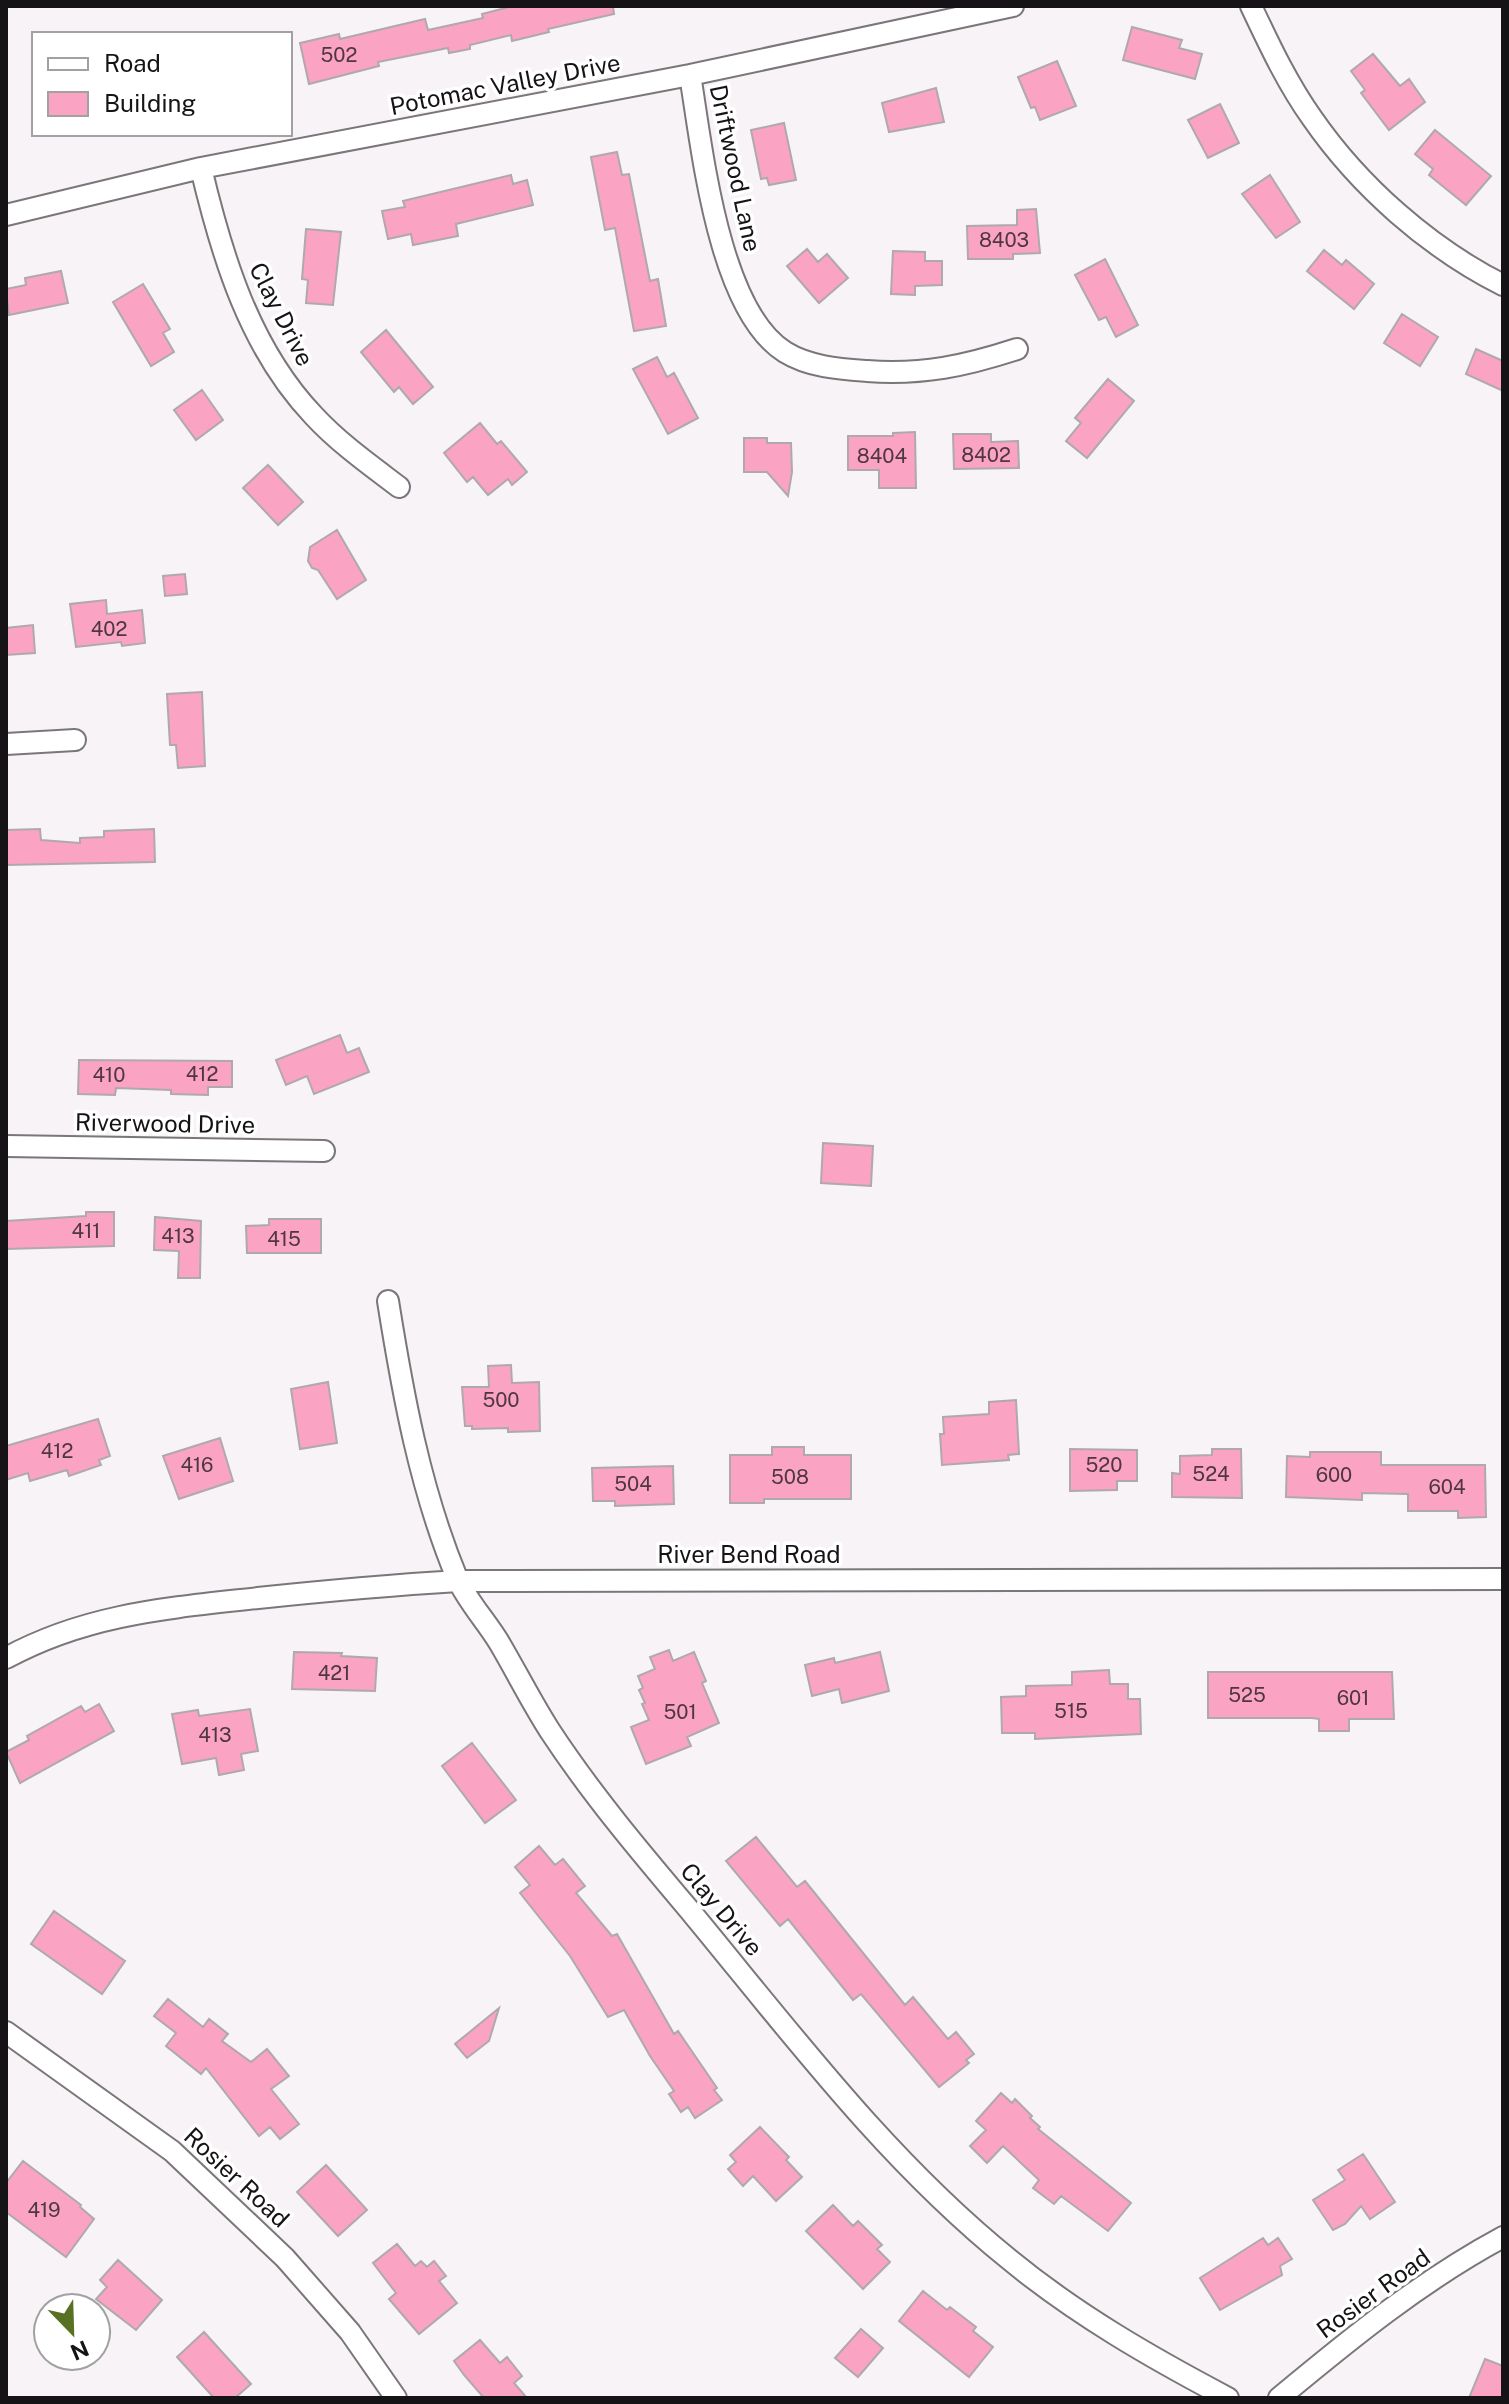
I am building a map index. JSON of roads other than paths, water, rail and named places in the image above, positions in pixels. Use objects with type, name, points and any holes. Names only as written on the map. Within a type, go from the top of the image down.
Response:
[{"type":"street","name":"Potomac Valley Drive","points":[[6,215],[201,168],[690,75],[1013,6]]},
{"type":"street","points":[[1251,6],[1296,94],[1334,148],[1376,193],[1409,222],[1458,259],[1503,285]]},
{"type":"street","name":"Driftwood Lane","points":[[690,75],[706,172],[731,269],[748,309],[765,334],[784,351],[806,362],[838,369],[889,373],[934,371],[974,363],[1017,349]]},
{"type":"street","name":"Clay Drive","points":[[201,168],[225,261],[270,358],[315,417],[399,487]]},
{"type":"street","points":[[6,744],[75,740]]},
{"type":"street","name":"Riverwood Drive","points":[[6,1146],[324,1151]]},
{"type":"street","name":"Clay Drive","points":[[388,1301],[407,1415],[424,1481],[458,1581],[499,1643],[550,1731],[601,1803],[881,2139],[960,2216],[1010,2261],[1147,2356],[1228,2398]]},
{"type":"street","name":"River Bend Road","points":[[6,1658],[73,1629],[120,1615],[377,1586],[458,1581],[1503,1579]]},
{"type":"street","name":"Rosier Road","points":[[6,2032],[183,2161],[285,2258],[350,2332],[396,2398]]},
{"type":"street","name":"Rosier Road","points":[[1279,2398],[1386,2311],[1467,2256],[1503,2237]]}]
